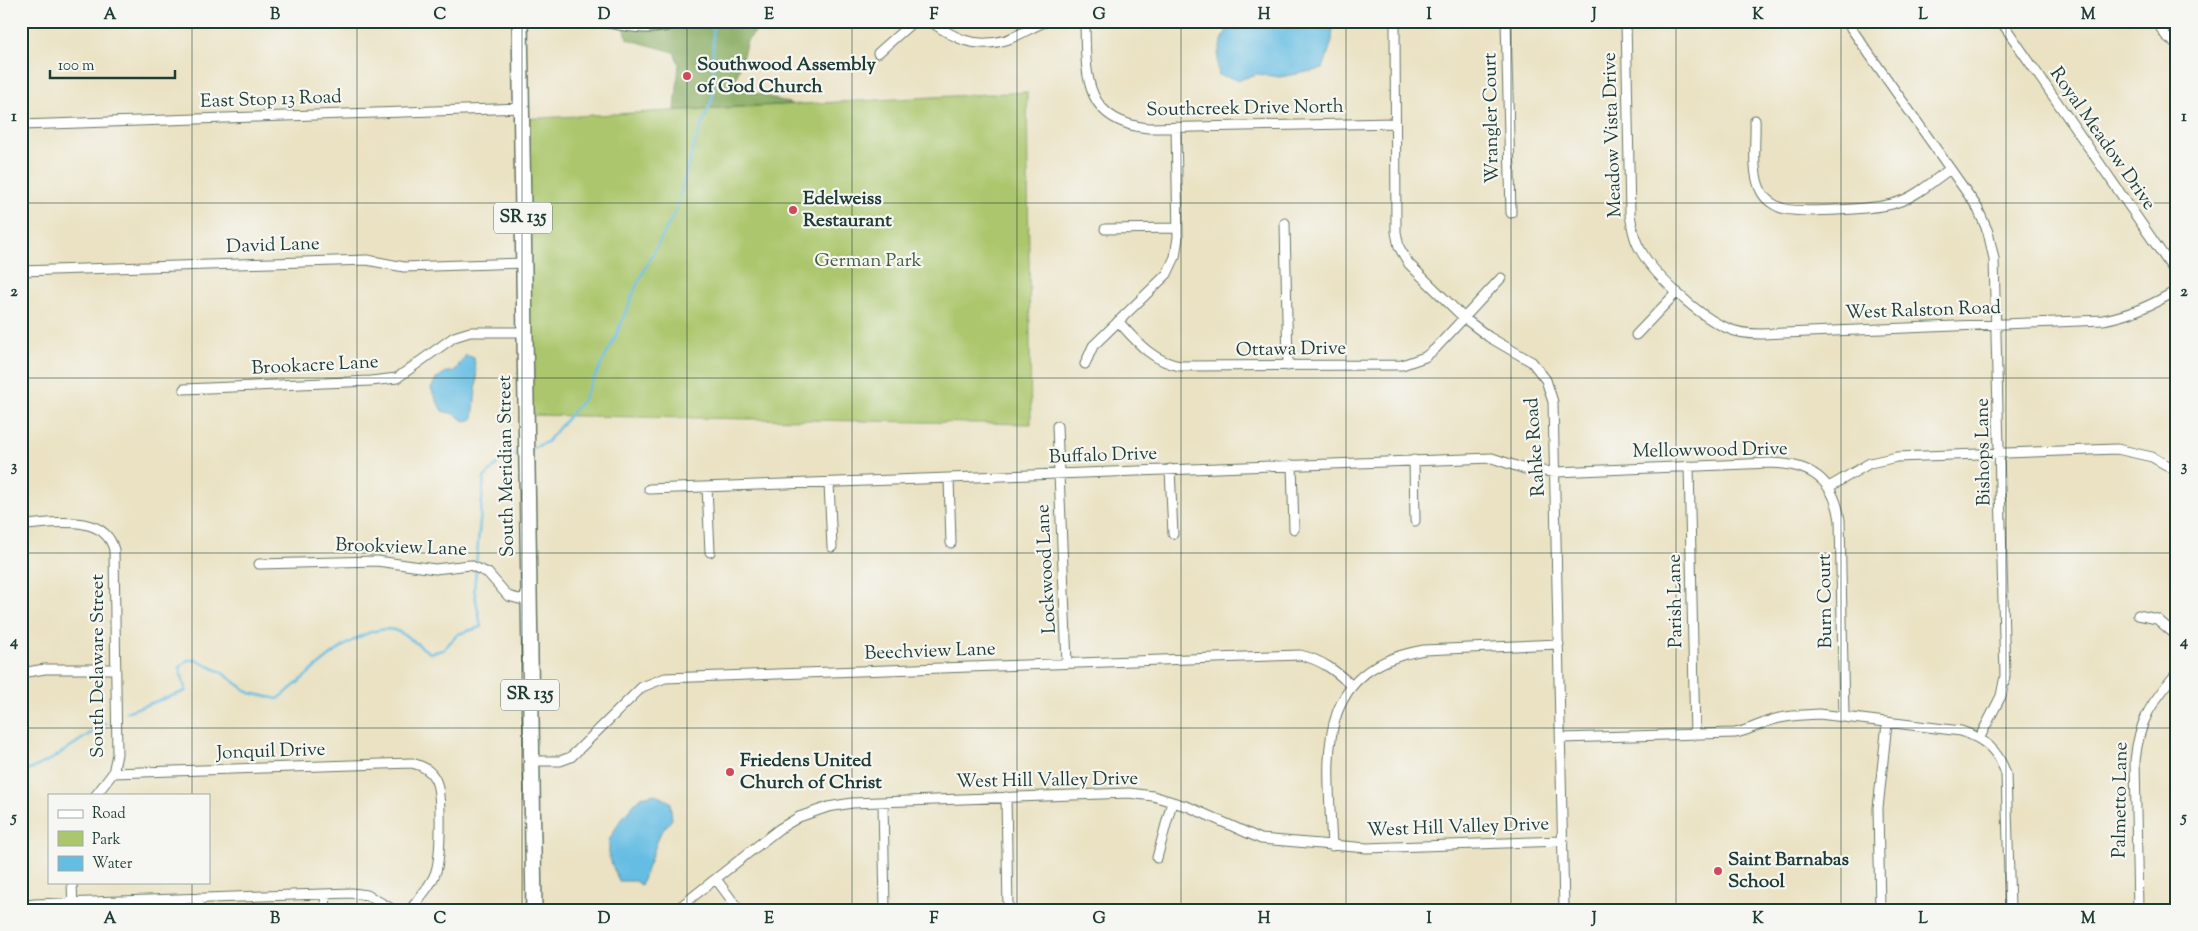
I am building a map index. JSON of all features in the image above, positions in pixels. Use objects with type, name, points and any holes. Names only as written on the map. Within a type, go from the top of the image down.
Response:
[{"type":"main road","name":"South Meridian Street","points":[[520,21],[534,910]]},
{"type":"street","points":[[597,21],[642,28],[658,28],[681,21]]},
{"type":"street","points":[[878,53],[914,21]]},
{"type":"street","points":[[930,21],[952,36],[979,43],[1006,40],[1049,21]]},
{"type":"street","name":"Southcreek Drive North","points":[[1086,21],[1086,73],[1097,102],[1111,116],[1132,126],[1176,127],[1394,123]]},
{"type":"street","name":"Rahke Road","points":[[1395,21],[1394,123],[1396,232],[1399,247],[1409,264],[1464,318],[1489,337],[1532,362],[1546,380],[1553,402],[1564,910]]},
{"type":"street","name":"Wrangler Court","points":[[1506,21],[1511,213]]},
{"type":"street","name":"Meadow Vista Drive","points":[[1626,21],[1630,214],[1633,230],[1639,249],[1650,266],[1677,292]]},
{"type":"street","name":"Bishops Lane","points":[[1846,21],[1977,207],[1988,232],[1994,259],[2005,676],[2001,696],[1980,737]]},
{"type":"street","name":"Royal Meadow Drive","points":[[2001,21],[2177,275]]},
{"type":"street","points":[[2156,21],[2166,36],[2177,44]]},
{"type":"street","name":"East Stop 13 Road","points":[[21,125],[521,108]]},
{"type":"street","points":[[1755,120],[1757,176],[1761,192],[1769,201],[1783,209],[1873,207],[1895,203],[1916,194],[1950,169]]},
{"type":"street","points":[[1085,364],[1093,346],[1167,274],[1175,257],[1178,228],[1176,127]]},
{"type":"street","points":[[1285,223],[1288,366]]},
{"type":"street","points":[[1105,229],[1178,228]]},
{"type":"street","name":"David Lane","points":[[21,271],[367,260],[404,267],[524,263]]},
{"type":"street","name":"Ottawa Drive","points":[[1118,321],[1146,351],[1165,363],[1180,366],[1402,365],[1414,362],[1435,349],[1501,278]]},
{"type":"street","name":"West Ralston Road","points":[[1677,292],[1715,323],[1745,333],[2103,320],[2128,316],[2153,305],[2177,290]]},
{"type":"street","points":[[1636,335],[1677,292]]},
{"type":"street","name":"Brookacre Lane","points":[[184,389],[371,381],[397,378],[454,337],[470,332],[525,332]]},
{"type":"street","name":"Lockwood Lane","points":[[1057,426],[1067,663]]},
{"type":"street","points":[[1828,487],[1870,463],[1897,457],[2118,449],[2152,457],[2177,471]]},
{"type":"street","name":"Buffalo Drive","points":[[649,489],[1492,458],[1528,470],[1556,472]]},
{"type":"street","points":[[1414,460],[1415,521]]},
{"type":"street","name":"Mellowwood Drive","points":[[1556,472],[1791,464],[1813,472],[1828,487]]},
{"type":"street","points":[[1292,465],[1294,529]]},
{"type":"street","name":"Parish Lane","points":[[1689,466],[1695,735]]},
{"type":"street","points":[[1170,470],[1173,534]]},
{"type":"street","points":[[949,478],[951,543]]},
{"type":"street","points":[[829,483],[832,547]]},
{"type":"street","points":[[708,487],[710,552]]},
{"type":"street","name":"Burn Court","points":[[1828,487],[1838,505],[1840,520],[1844,717]]},
{"type":"street","name":"South Delaware Street","points":[[21,525],[91,524],[106,533],[112,541],[114,550],[117,754],[113,773],[97,794]]},
{"type":"street","name":"Brookview Lane","points":[[259,564],[376,561],[435,569],[474,566],[491,576],[508,596],[519,600],[529,597]]},
{"type":"street","points":[[2138,615],[2157,619],[2177,636]]},
{"type":"street","points":[[1332,846],[1328,750],[1331,727],[1339,706],[1352,686],[1379,663],[1408,652],[1559,644]]},
{"type":"street","name":"Beechview Lane","points":[[531,761],[560,761],[570,757],[642,687],[665,678],[1300,655],[1330,666],[1352,686]]},
{"type":"street","points":[[21,673],[45,669],[116,669]]},
{"type":"street","name":"Palmetto Lane","points":[[2138,910],[2135,761],[2137,737],[2142,721],[2153,700],[2177,673]]},
{"type":"street","points":[[1561,738],[1695,735],[1749,731],[1772,720],[1799,714],[1844,717],[1961,731],[1980,737],[1992,747],[2001,759],[2006,774],[2010,910]]},
{"type":"street","points":[[1880,910],[1878,808],[1887,723]]},
{"type":"street","name":"Jonquil Drive","points":[[113,773],[412,763],[429,770],[436,782],[439,795],[439,857],[430,884],[410,910]]},
{"type":"street","name":"West Hill Valley Drive","points":[[676,910],[779,829],[799,817],[828,806],[852,802],[1129,793],[1153,796],[1189,807],[1261,839],[1367,848],[1563,841]]},
{"type":"street","points":[[1006,798],[1008,910]]},
{"type":"street","points":[[884,802],[885,910]]},
{"type":"street","points":[[1156,858],[1172,802]]},
{"type":"street","points":[[716,879],[739,910]]},
{"type":"street","points":[[72,884],[73,906]]},
{"type":"street","points":[[21,906],[73,906],[199,898],[325,894],[367,895],[394,910]]},
{"type":"street","points":[[325,894],[326,910]]},
{"type":"street","points":[[199,898],[200,910]]},
{"type":"green space","points":[[623,21],[766,21],[747,41],[734,86],[792,104],[675,110],[679,64],[674,52],[627,39]]},
{"type":"green space","name":"German Park","points":[[1027,92],[1031,424],[527,415],[521,119]]},
{"type":"water","points":[[1231,21],[1333,21],[1332,41],[1323,69],[1280,77],[1257,74],[1239,80],[1219,75],[1218,54]]},
{"type":"water","points":[[466,355],[474,358],[477,380],[473,419],[465,421],[454,414],[442,411],[431,389],[436,379],[446,372],[454,372]]},
{"type":"water","points":[[656,794],[670,802],[672,819],[660,834],[641,885],[635,881],[619,881],[609,858],[609,840],[621,819],[641,797]]},
{"type":"waterway","points":[[532,448],[547,442],[582,401],[615,338],[637,284],[676,210],[694,145],[713,97],[713,25],[719,21]]},
{"type":"waterway","points":[[476,565],[484,478],[502,459],[522,452]]},
{"type":"waterway","points":[[126,712],[186,691],[179,667],[188,660],[196,660],[221,672],[250,693],[278,699],[317,666],[349,643],[364,635],[380,630],[399,632],[430,653],[443,650],[458,634],[481,627],[474,589],[476,570]]},
{"type":"waterway","points":[[21,774],[52,759],[106,723]]},
{"type":"place","name":"Southwood Assembly of God Church","points":[[687,76]]},
{"type":"place","name":"Edelweiss Restaurant","points":[[793,210]]},
{"type":"place","name":"Friedens United Church of Christ","points":[[730,772]]},
{"type":"place","name":"Saint Barnabas School","points":[[1718,871]]}]
